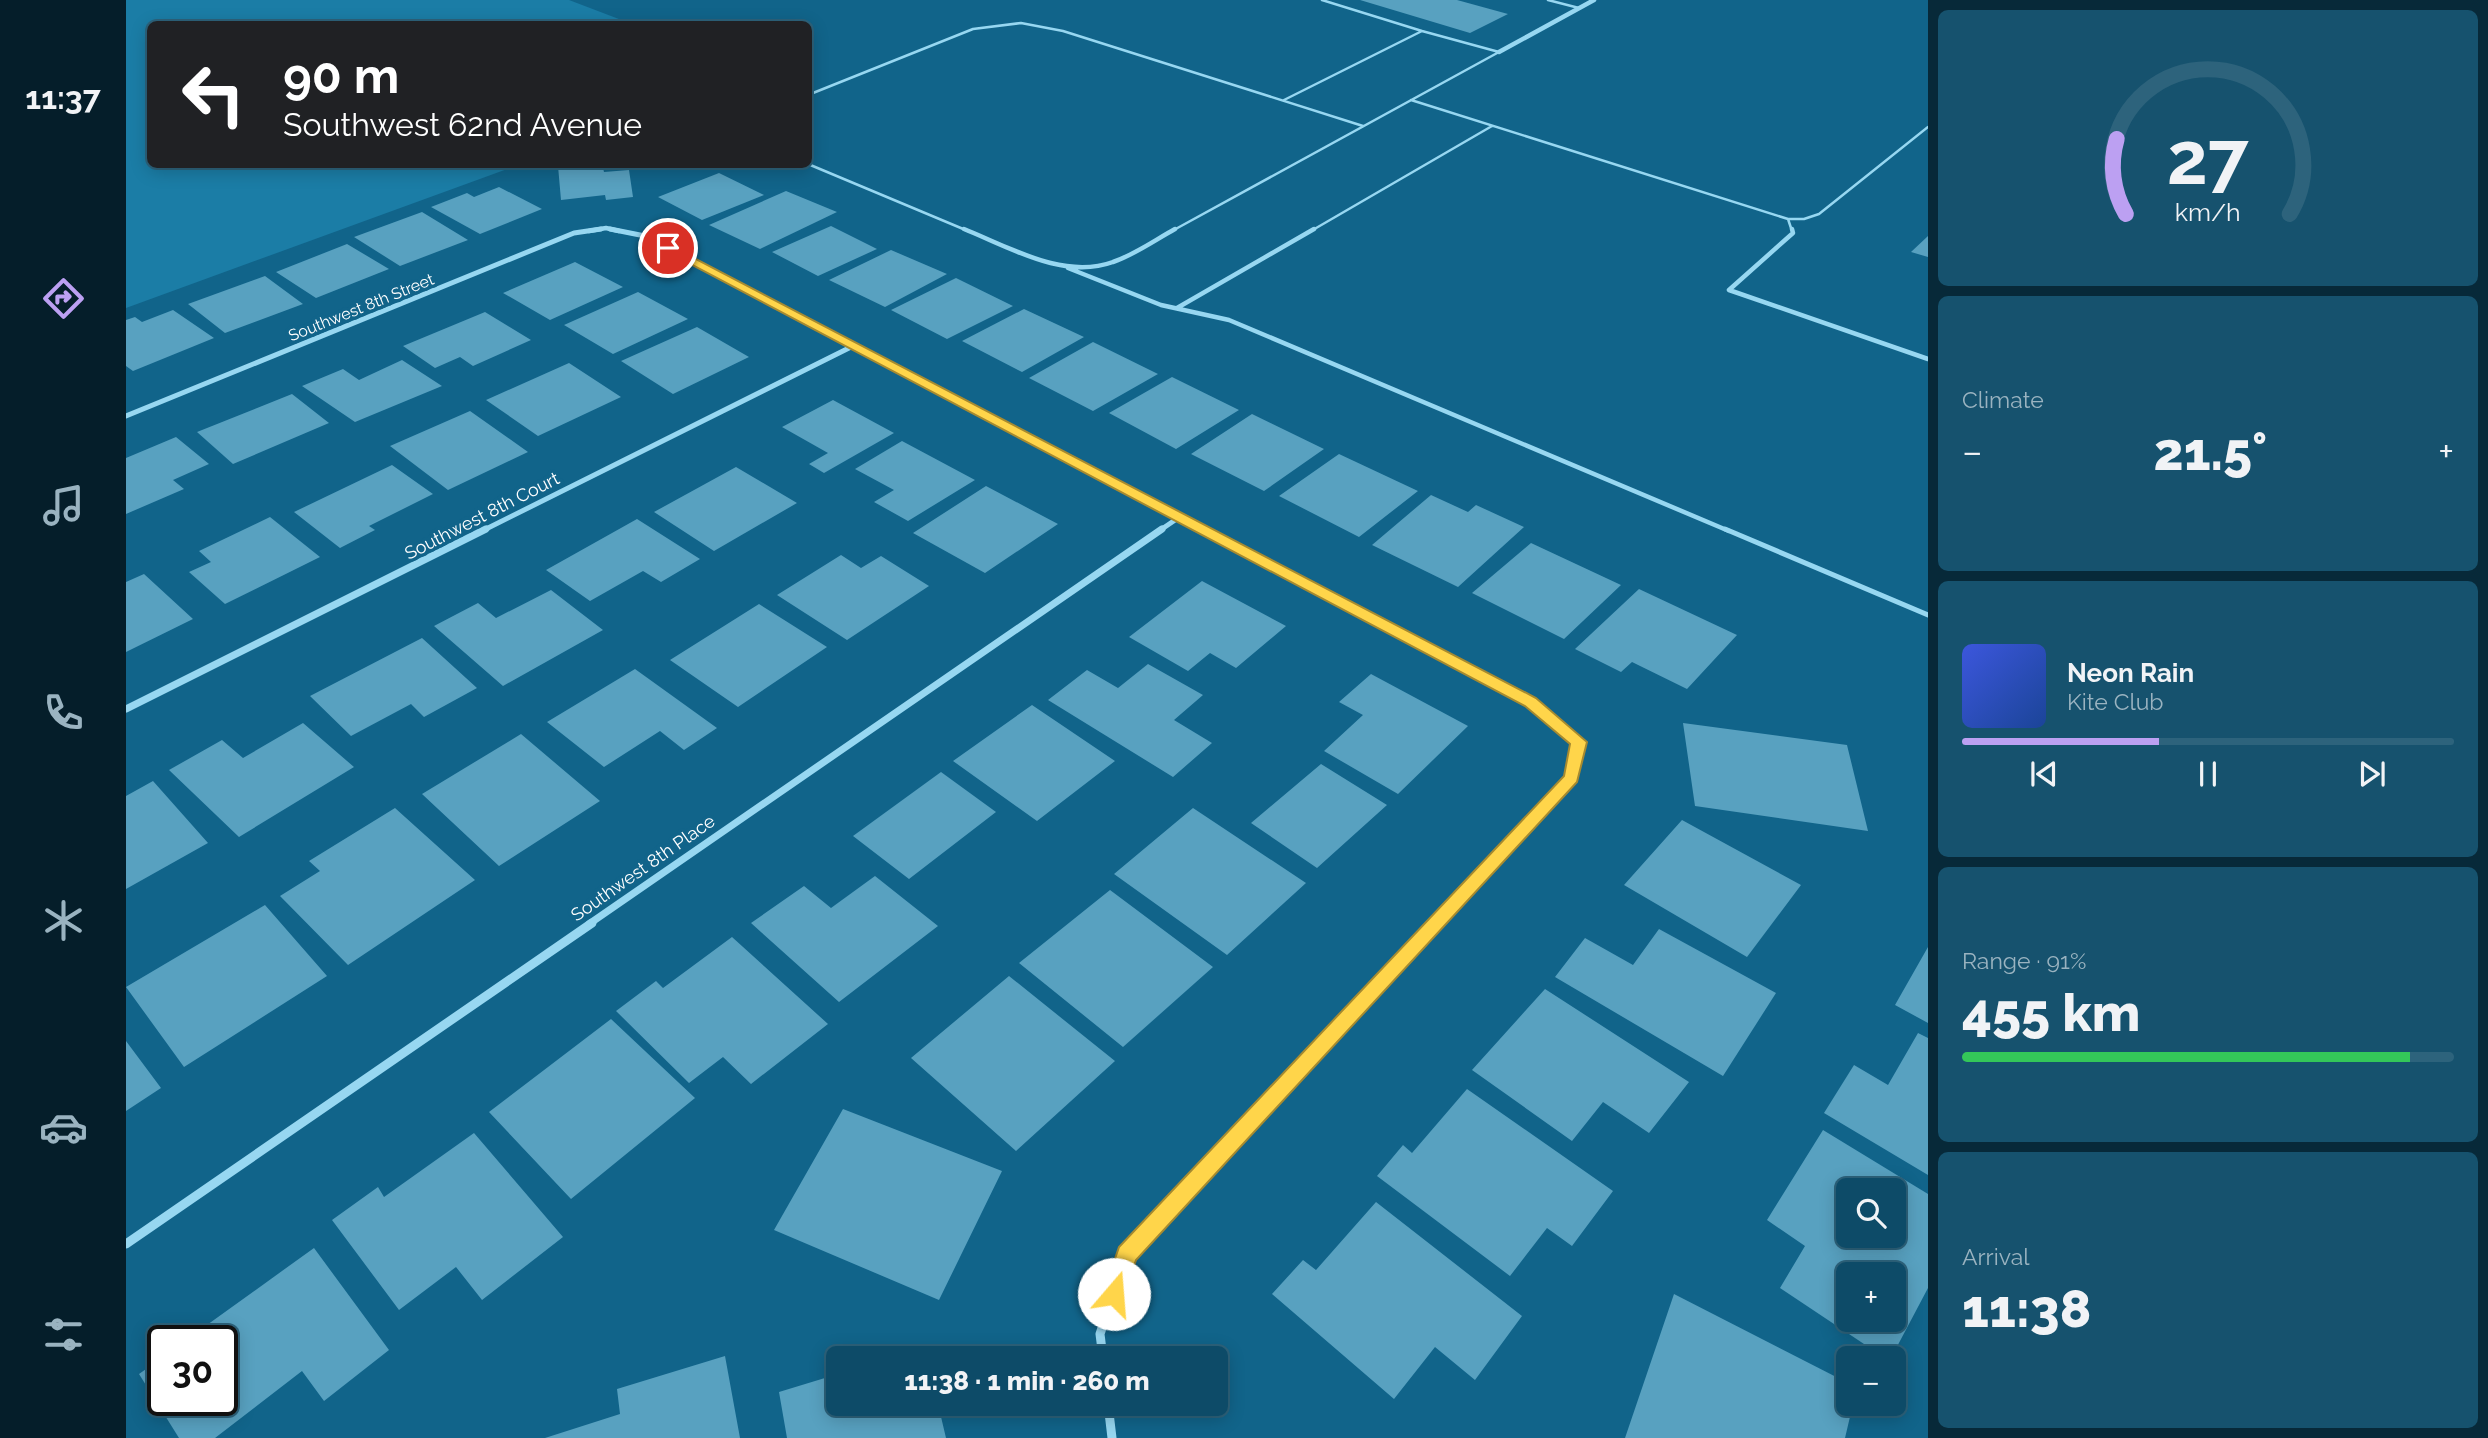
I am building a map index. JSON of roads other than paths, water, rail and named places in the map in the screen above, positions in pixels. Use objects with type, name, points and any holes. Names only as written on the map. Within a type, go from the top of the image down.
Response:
[{"type":"street","points":[[1499,52],[1594,0]]},
{"type":"street","name":"Southwest 8th Street","points":[[126,416],[574,233],[606,228],[645,236],[851,347]]},
{"type":"street","points":[[851,347],[1530,702],[1578,742],[1572,778],[1127,1254],[1101,1334],[1102,1346]]},
{"type":"street","name":"Southwest 8th Court","points":[[126,709],[851,347]]},
{"type":"street","name":"Southwest 8th Place","points":[[126,1244],[1178,518]]},
{"type":"street","points":[[1109,1416],[1112,1438]]},
{"type":"lane","points":[[1322,0],[1499,52]]},
{"type":"lane","points":[[1548,0],[1579,8]]},
{"type":"lane","points":[[812,93],[973,29],[1021,23],[1063,31],[1363,126]]},
{"type":"lane","points":[[1284,100],[1422,31]]},
{"type":"lane","points":[[1068,268],[1096,267],[1114,262],[1499,52]]},
{"type":"lane","points":[[1411,100],[1788,219],[1804,219],[1819,214],[1928,127]]},
{"type":"lane","points":[[1176,309],[1492,126]]},
{"type":"lane","points":[[812,166],[1034,258],[1068,268],[1161,305],[1229,320],[1928,615]]},
{"type":"lane","points":[[1788,219],[1793,233],[1729,290],[1928,359]]}]
